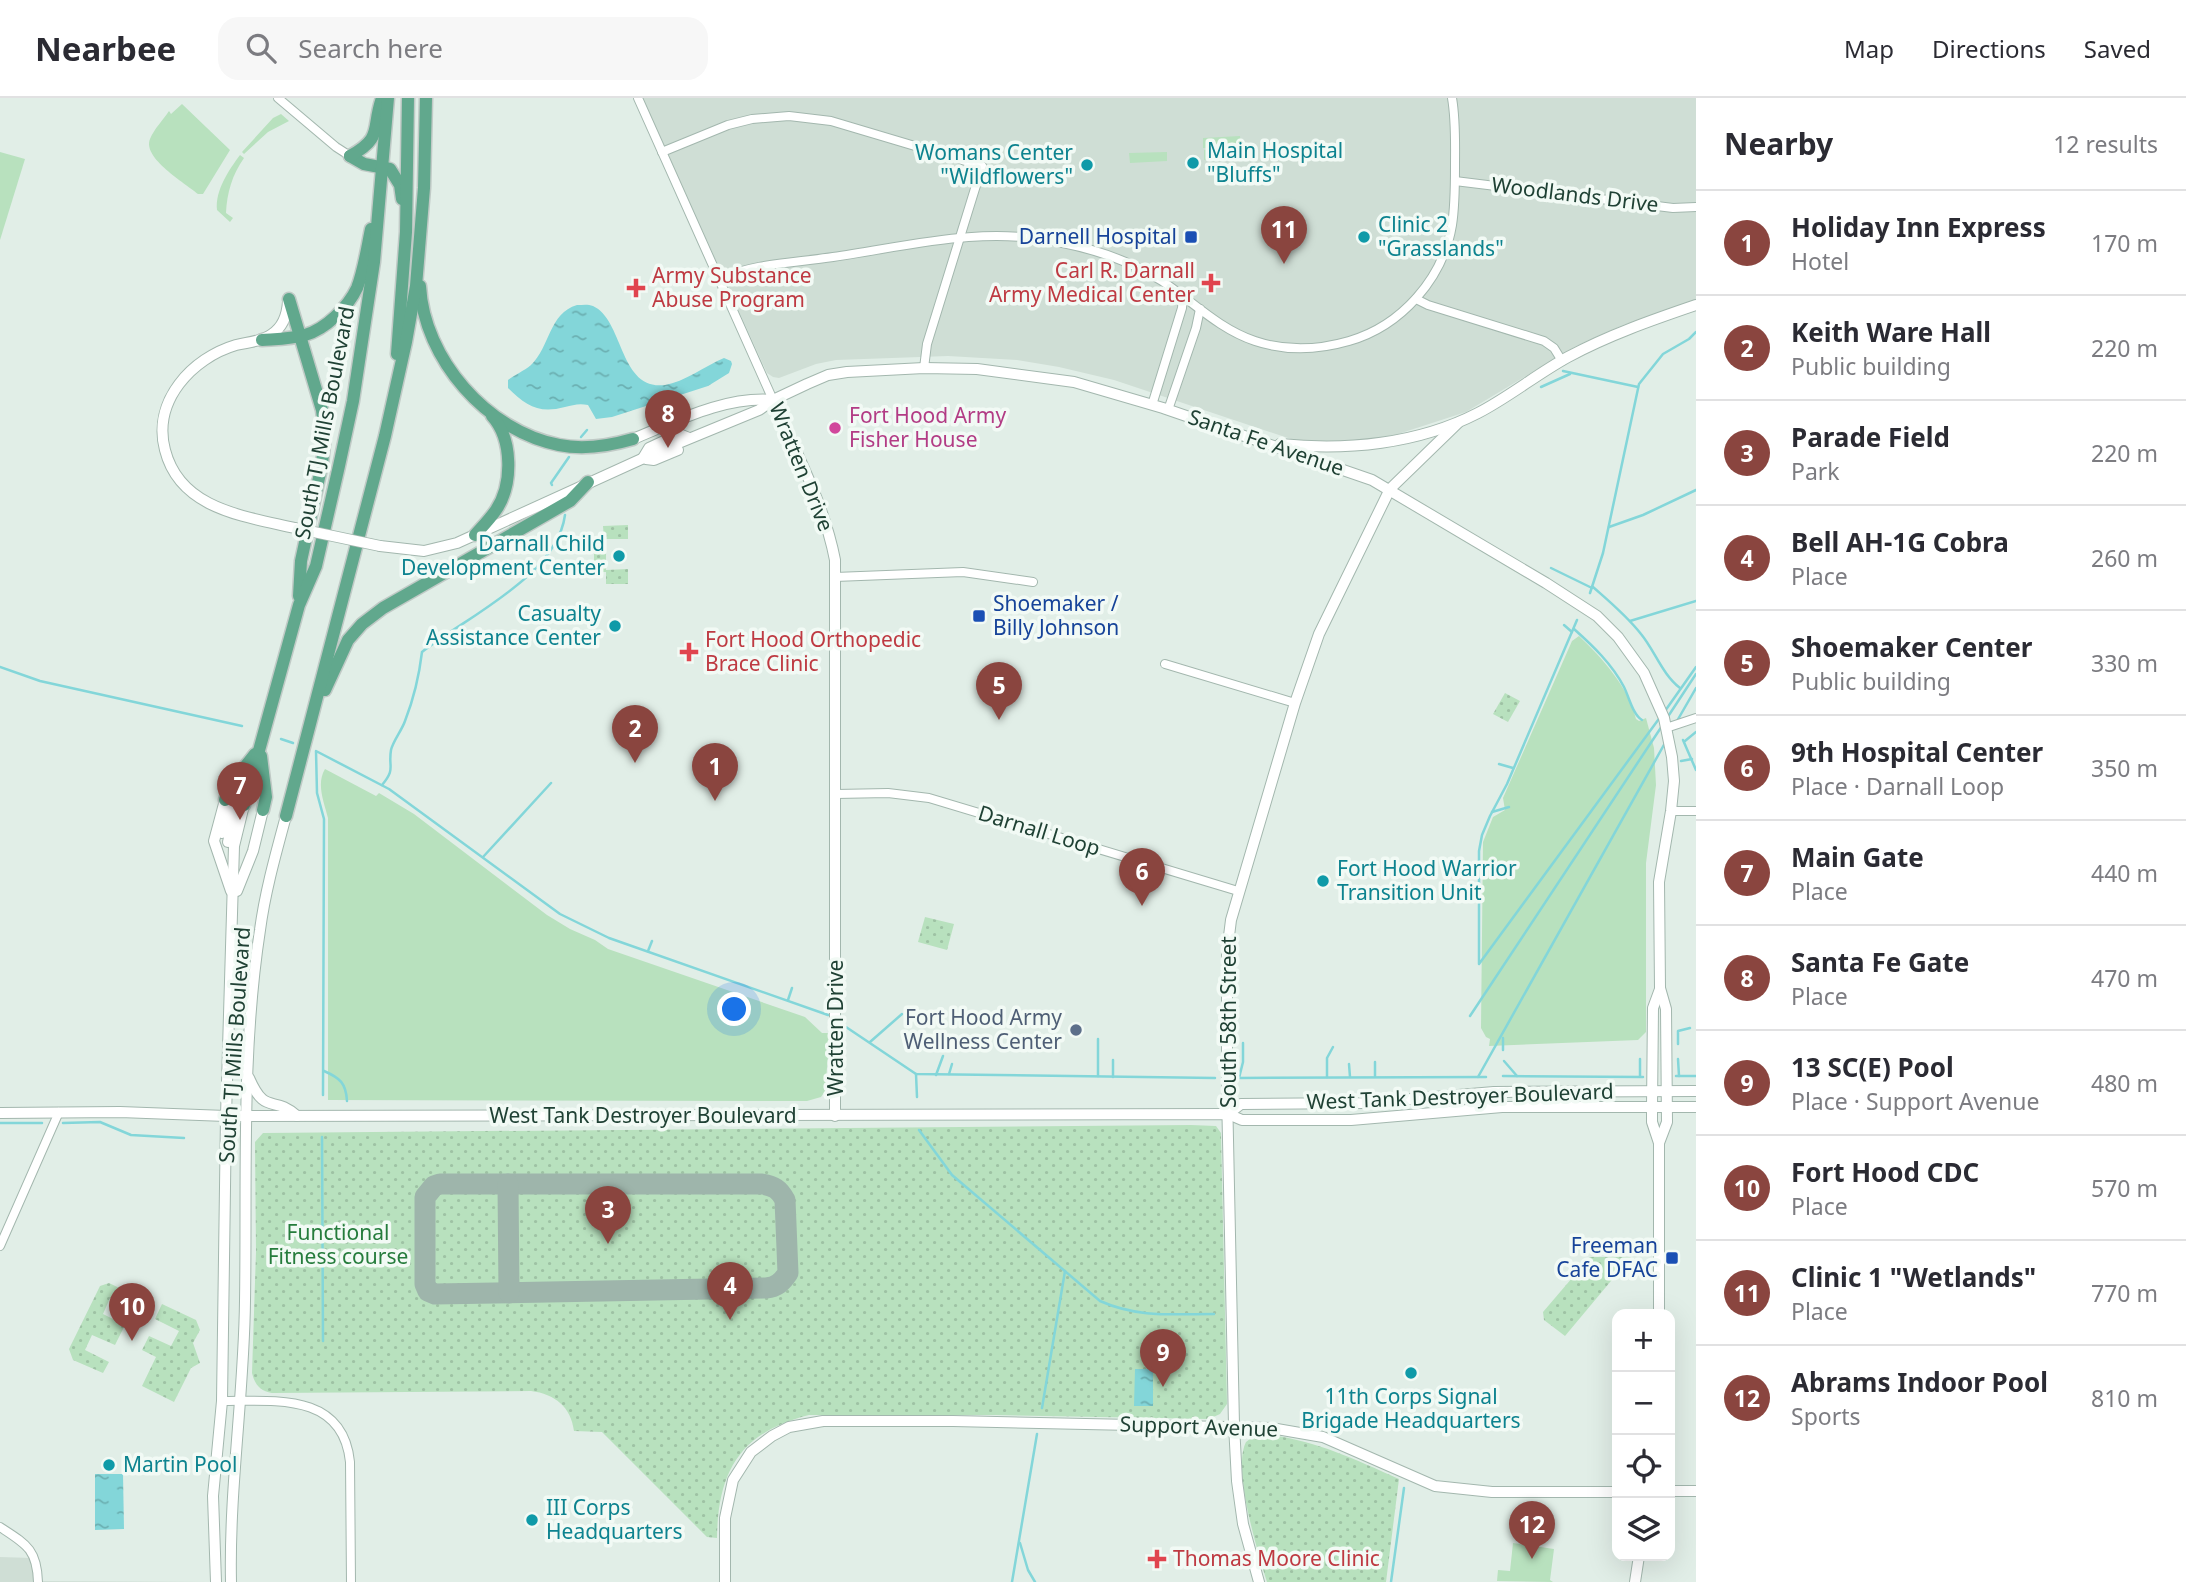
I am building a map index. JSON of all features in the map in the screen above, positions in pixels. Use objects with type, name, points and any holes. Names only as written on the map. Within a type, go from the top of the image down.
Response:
[{"type":"main road","points":[[350,156],[366,147],[372,140],[382,98]]},
{"type":"main road","name":"South TJ Mills Boulevard","points":[[244,805],[299,605],[316,566],[353,401],[374,262],[388,98]]},
{"type":"main road","name":"South TJ Mills Boulevard","points":[[393,400],[406,232],[408,98]]},
{"type":"main road","name":"South TJ Mills Boulevard","points":[[286,816],[393,400],[416,286],[425,188],[426,98]]},
{"type":"main road","points":[[350,156],[383,172],[394,173],[400,186],[406,232]]},
{"type":"main road","points":[[262,340],[300,336],[325,325],[343,308],[357,288],[383,172]]},
{"type":"main road","points":[[419,257],[423,310],[437,350],[457,379],[495,419],[501,430],[508,467],[505,490],[497,509],[475,535]]},
{"type":"main road","points":[[289,299],[322,410],[325,434],[322,464],[301,561],[299,605]]},
{"type":"main road","points":[[481,404],[536,439],[561,446],[592,448],[633,439]]},
{"type":"main road","points":[[315,709],[348,640],[362,624],[383,608],[570,501],[589,482]]},
{"type":"main road","points":[[260,748],[266,797],[244,805],[229,787],[260,748]]},
{"type":"street","points":[[278,98],[336,148],[350,156]]},
{"type":"street","name":"Wratten Drive","points":[[638,98],[822,509],[830,538],[835,577],[835,1116]]},
{"type":"street","points":[[719,279],[751,267],[848,255],[960,236],[1028,237],[1091,250],[1150,274],[1225,327],[1252,340],[1274,346],[1332,346],[1362,337],[1392,321],[1416,299],[1432,277],[1446,248],[1452,225],[1455,137],[1452,98]]},
{"type":"street","points":[[662,152],[718,128],[772,116],[813,118],[982,166],[927,344],[924,368]]},
{"type":"street","name":"Woodlands Drive","points":[[1455,181],[1673,208],[1696,207]]},
{"type":"street","points":[[1152,405],[1182,308],[1183,296]]},
{"type":"street","points":[[262,340],[280,327],[287,314],[289,299]]},
{"type":"street","points":[[1416,299],[1544,341],[1554,348],[1562,361]]},
{"type":"street","points":[[1263,442],[1356,446],[1415,436],[1458,423],[1493,405],[1562,361],[1621,331],[1696,304]]},
{"type":"street","points":[[1168,410],[1200,309]]},
{"type":"street","name":"Santa Fe Avenue","points":[[262,340],[236,345],[213,354],[193,368],[175,388],[165,408],[162,426],[163,445],[175,476],[201,500],[236,514],[406,551],[444,548],[642,458],[759,410],[773,400],[818,379],[837,373],[924,368],[977,369],[1042,376],[1089,386],[1168,410],[1355,473],[1390,489],[1597,616],[1618,637],[1640,667],[1656,697],[1666,728],[1674,771],[1671,811],[1659,882],[1660,988]]},
{"type":"street","points":[[633,439],[689,415],[752,399],[773,400]]},
{"type":"street","name":"South 58th Street","points":[[1259,1582],[1243,1524],[1234,1425],[1227,952],[1231,920],[1295,704],[1319,634],[1390,489],[1458,423]]},
{"type":"street","points":[[835,577],[963,572],[1033,582]]},
{"type":"street","points":[[1165,664],[1295,704]]},
{"type":"street","points":[[1666,728],[1696,718]]},
{"type":"street","name":"Darnall Loop","points":[[836,794],[888,793],[929,799],[1238,891]]},
{"type":"street","points":[[234,898],[214,841],[244,805]]},
{"type":"street","points":[[234,898],[253,851],[244,805]]},
{"type":"street","name":"South TJ Mills Boulevard","points":[[216,1582],[213,1496],[222,1401],[226,1116],[234,846],[244,805]]},
{"type":"street","points":[[1671,811],[1696,811]]},
{"type":"street","name":"South TJ Mills Boulevard","points":[[231,1582],[232,1490],[241,1401],[245,1302],[245,1116],[248,1074],[260,930],[286,816]]},
{"type":"street","points":[[1659,1309],[1659,1143],[1652,1122],[1652,1091],[1653,1008],[1660,988]]},
{"type":"street","points":[[1659,1143],[1667,1122],[1666,1009],[1660,988]]},
{"type":"street","points":[[248,1074],[261,1100],[287,1107],[297,1116]]},
{"type":"street","name":"West Tank Destroyer Boulevard","points":[[1228,1114],[1241,1104],[1364,1103],[1494,1092],[1696,1091]]},
{"type":"street","name":"West Tank Destroyer Boulevard","points":[[0,1114],[1228,1114],[1242,1120],[1351,1120],[1502,1107],[1696,1107]]},
{"type":"street","points":[[0,1246],[59,1112]]},
{"type":"street","points":[[222,1401],[294,1402],[305,1405],[327,1416],[344,1437],[349,1447],[351,1462],[351,1582]]},
{"type":"street","name":"Support Avenue","points":[[725,1582],[725,1518],[733,1480],[741,1463],[772,1436],[789,1427],[822,1421],[1234,1425],[1271,1428],[1323,1437],[1435,1486],[1492,1492],[1612,1492]]},
{"type":"street","points":[[1675,1492],[1696,1491]]},
{"type":"street","points":[[0,1527],[31,1550],[37,1562],[38,1582]]},
{"type":"street","points":[[1635,1582],[1638,1561]]},
{"type":"shaded area","name":"Carl R. Darnall Army Medical Center","points":[[642,98],[1696,98],[1696,300],[1623,325],[1576,346],[1466,412],[1395,435],[1348,442],[1294,440],[1114,380],[1017,360],[948,356],[836,360],[816,364],[779,378],[773,377],[767,373]]},
{"type":"shaded area","points":[[0,1557],[32,1558],[34,1581],[208,1582],[0,1582]]},
{"type":"green space","points":[[182,104],[230,150],[203,194],[198,194],[166,170],[152,154],[149,146],[152,135],[169,111],[171,114]]},
{"type":"green space","points":[[281,114],[289,121],[268,132],[244,154],[242,152],[273,118]]},
{"type":"green space","points":[[1240,136],[1241,146],[1203,148],[1203,138]]},
{"type":"green space","points":[[1241,148],[1242,158],[1204,160],[1204,150]]},
{"type":"green space","points":[[0,152],[25,159],[0,240]]},
{"type":"green space","points":[[1167,152],[1167,161],[1130,163],[1129,153]]},
{"type":"green space","points":[[240,155],[244,158],[233,178],[228,198],[226,213],[233,218],[230,222],[217,210],[218,195],[231,167]]},
{"type":"green space","points":[[628,525],[628,539],[604,539],[603,526]]},
{"type":"green space","points":[[594,544],[606,544],[606,570],[628,569],[628,584],[606,584],[606,572],[594,572]]},
{"type":"green space","points":[[1579,636],[1621,684],[1636,719],[1639,721],[1646,718],[1654,748],[1656,785],[1646,863],[1646,1032],[1638,1040],[1489,1046],[1490,1039],[1481,1028],[1483,842],[1493,817],[1505,810],[1503,798],[1572,641]]},
{"type":"green space","points":[[1505,693],[1520,701],[1508,722],[1493,714]]},
{"type":"green space","points":[[325,769],[376,796],[379,793],[414,814],[547,915],[608,949],[805,1017],[822,1033],[830,1033],[825,1091],[821,1097],[807,1101],[328,1100],[328,818],[321,787]]},
{"type":"green space","points":[[925,917],[954,924],[947,950],[918,942]]},
{"type":"green space","name":"Functional Fitness course","points":[[1216,1126],[1221,1133],[1227,1404],[1220,1414],[1209,1419],[809,1415],[766,1432],[750,1443],[738,1457],[722,1492],[717,1538],[707,1537],[602,1432],[574,1431],[565,1409],[547,1395],[531,1391],[272,1393],[259,1387],[252,1373],[256,1252],[255,1142],[263,1133]]},
{"type":"green space","points":[[1590,1257],[1631,1257],[1565,1336],[1544,1320],[1543,1312]]},
{"type":"green space","points":[[109,1283],[140,1298],[134,1309],[110,1298],[103,1314],[125,1325],[115,1345],[92,1335],[85,1350],[109,1362],[103,1373],[73,1360],[69,1349],[100,1286]]},
{"type":"green space","points":[[162,1304],[196,1320],[200,1330],[193,1343],[200,1363],[191,1368],[174,1402],[142,1386],[156,1357],[142,1350],[149,1336],[171,1346],[179,1331],[155,1319]]},
{"type":"green space","points":[[1261,1434],[1315,1445],[1399,1479],[1386,1582],[1267,1582],[1248,1511],[1242,1471],[1246,1442]]},
{"type":"green space","points":[[1513,1543],[1554,1549],[1550,1580],[1553,1582],[1497,1581],[1498,1570],[1510,1571]]},
{"type":"water","points":[[577,305],[593,306],[603,314],[630,366],[639,377],[650,384],[672,383],[724,358],[732,364],[729,373],[708,386],[612,417],[596,419],[585,404],[548,410],[534,407],[508,388],[508,380],[531,365],[561,315]]},
{"type":"water","points":[[1135,1369],[1153,1369],[1153,1406],[1134,1406]]},
{"type":"water","points":[[95,1474],[123,1474],[124,1529],[95,1530]]},
{"type":"waterway","points":[[1590,593],[1603,553],[1639,384],[1663,354],[1696,332]]},
{"type":"waterway","points":[[1563,371],[1638,387]]},
{"type":"waterway","points":[[1541,387],[1570,374]]},
{"type":"waterway","points":[[581,437],[587,430]]},
{"type":"waterway","points":[[552,485],[569,457]]},
{"type":"waterway","points":[[1609,527],[1643,515],[1696,490]]},
{"type":"waterway","points":[[382,785],[390,771],[392,747],[411,704],[422,652],[528,576],[558,537],[565,515]]},
{"type":"waterway","points":[[1551,568],[1592,588]]},
{"type":"waterway","points":[[1593,587],[1636,627],[1668,676],[1680,688]]},
{"type":"waterway","points":[[1630,621],[1696,601]]},
{"type":"waterway","points":[[1577,620],[1507,784],[1482,835],[1479,851],[1479,964],[1661,716]]},
{"type":"waterway","points":[[1564,625],[1572,632]]},
{"type":"waterway","points":[[1574,629],[1614,671],[1642,720]]},
{"type":"waterway","points":[[0,667],[40,681],[242,726]]},
{"type":"waterway","points":[[1665,711],[1696,667]]},
{"type":"waterway","points":[[1667,718],[1696,674]]},
{"type":"waterway","points":[[1677,721],[1696,688]]},
{"type":"waterway","points":[[1470,1016],[1662,726]]},
{"type":"waterway","points":[[1685,741],[1696,732]]},
{"type":"waterway","points":[[281,739],[293,743]]},
{"type":"waterway","points":[[1683,740],[1696,770]]},
{"type":"waterway","points":[[1478,1077],[1665,743]]},
{"type":"waterway","points":[[323,1095],[324,819],[317,793],[316,751],[389,789],[560,914],[609,938],[828,1015]]},
{"type":"waterway","points":[[1681,761],[1692,759]]},
{"type":"waterway","points":[[1499,764],[1513,768]]},
{"type":"waterway","points":[[483,857],[551,783]]},
{"type":"waterway","points":[[1492,812],[1509,807]]},
{"type":"waterway","points":[[648,951],[652,941]]},
{"type":"waterway","points":[[788,1000],[792,988]]},
{"type":"waterway","points":[[870,1042],[902,1014]]},
{"type":"waterway","points":[[846,1027],[916,1074],[1215,1078]]},
{"type":"waterway","points":[[1678,1044],[1678,1031],[1690,1028]]},
{"type":"waterway","points":[[1503,1038],[1503,1050]]},
{"type":"waterway","points":[[1098,1039],[1098,1076]]},
{"type":"waterway","points":[[1239,1078],[1243,1062],[1243,1043]]},
{"type":"waterway","points":[[1327,1077],[1327,1058],[1333,1047]]},
{"type":"waterway","points":[[936,1075],[943,1056]]},
{"type":"waterway","points":[[1640,1059],[1640,1076]]},
{"type":"waterway","points":[[1678,1059],[1679,1076]]},
{"type":"waterway","points":[[1113,1060],[1113,1077]]},
{"type":"waterway","points":[[1504,1061],[1517,1076]]},
{"type":"waterway","points":[[1375,1062],[1375,1076]]},
{"type":"waterway","points":[[949,1074],[952,1064]]},
{"type":"waterway","points":[[1349,1064],[1350,1077]]},
{"type":"waterway","points":[[324,1071],[341,1082],[347,1101]]},
{"type":"waterway","points":[[916,1074],[917,1097]]},
{"type":"waterway","points":[[1503,1076],[1643,1077]]},
{"type":"waterway","points":[[1676,1076],[1696,1076]]},
{"type":"waterway","points":[[1237,1078],[1486,1077]]},
{"type":"waterway","points":[[63,1123],[100,1122],[131,1135],[184,1138]]},
{"type":"waterway","points":[[0,1123],[42,1123]]},
{"type":"waterway","points":[[919,1130],[952,1175],[1100,1301],[1142,1313],[1214,1314]]},
{"type":"waterway","points":[[322,1137],[323,1341]]},
{"type":"waterway","points":[[1042,1408],[1065,1271]]},
{"type":"waterway","points":[[1012,1582],[1037,1434]]},
{"type":"waterway","points":[[1391,1582],[1404,1488]]},
{"type":"waterway","points":[[1020,1543],[1028,1570],[1035,1582]]},
{"type":"taxiway","points":[[440,1184],[766,1185],[773,1187],[785,1200],[788,1273],[779,1284],[766,1288],[435,1294],[428,1291],[425,1284],[425,1197],[434,1186],[440,1184]]},
{"type":"taxiway","points":[[508,1184],[509,1293]]},
{"type":"place","name":"Main Hospital \"Bluffs\"","points":[[1193,163]]},
{"type":"place","name":"Womans Center \"Wildflowers\"","points":[[1087,165]]},
{"type":"place","name":"Darnell Hospital","points":[[1191,237]]},
{"type":"place","name":"Clinic 2 \"Grasslands\"","points":[[1364,237]]},
{"type":"place","name":"Clinic 1 \"Wetlands\"","points":[[1284,264]]},
{"type":"place","name":"Carl R. Darnall Army Medical Center","points":[[1211,283]]},
{"type":"place","name":"Army Substance Abuse Program","points":[[636,288]]},
{"type":"place","name":"Fort Hood Army Fisher House","points":[[835,428]]},
{"type":"place","name":"Santa Fe Gate","points":[[668,448]]},
{"type":"place","name":"Darnall Child Development Center","points":[[619,556]]},
{"type":"place","name":"Shoemaker / Billy Johnson","points":[[979,616]]},
{"type":"place","name":"Casualty Assistance Center","points":[[615,626]]},
{"type":"place","name":"Fort Hood Orthopedic Brace Clinic","points":[[689,652]]},
{"type":"place","name":"Shoemaker Center","points":[[999,720]]},
{"type":"place","name":"Keith Ware Hall","points":[[635,763]]},
{"type":"place","name":"Holiday Inn Express","points":[[715,801]]},
{"type":"place","name":"Main Gate","points":[[240,820]]},
{"type":"place","name":"Fort Hood Warrior Transition Unit","points":[[1323,881]]},
{"type":"place","name":"9th Hospital Center","points":[[1142,906]]},
{"type":"place","name":"Fort Hood Army Wellness Center","points":[[1076,1030]]},
{"type":"place","name":"Parade Field","points":[[608,1244]]},
{"type":"place","name":"Freeman Cafe DFAC","points":[[1672,1258]]},
{"type":"place","name":"Bell AH-1G Cobra","points":[[730,1320]]},
{"type":"place","name":"Fort Hood CDC","points":[[132,1341]]},
{"type":"place","name":"11th Corps Signal Brigade Headquarters","points":[[1411,1373]]},
{"type":"place","name":"13 SC(E) Pool","points":[[1163,1387]]},
{"type":"place","name":"Martin Pool","points":[[109,1465]]},
{"type":"place","name":"III Corps Headquarters","points":[[532,1520]]},
{"type":"place","name":"Thomas Moore Clinic","points":[[1157,1559]]},
{"type":"place","name":"Abrams Indoor Pool","points":[[1532,1559]]}]
